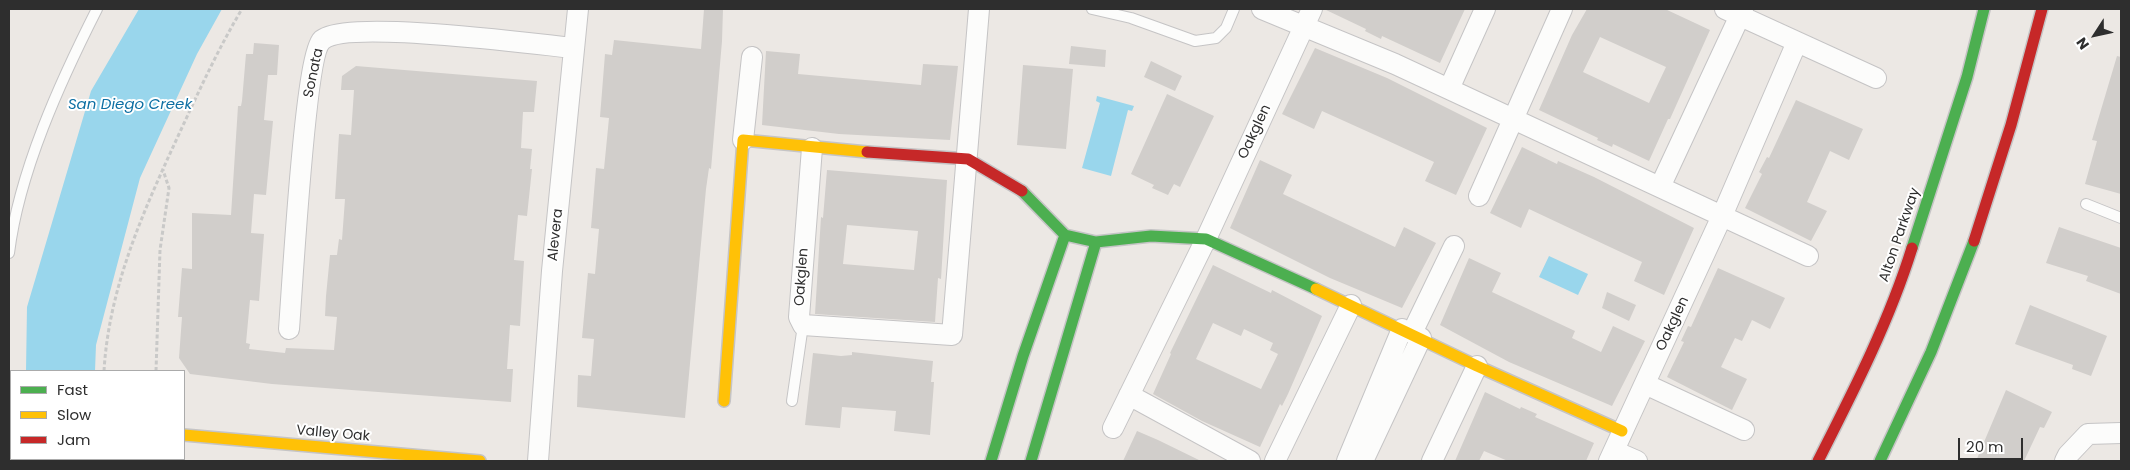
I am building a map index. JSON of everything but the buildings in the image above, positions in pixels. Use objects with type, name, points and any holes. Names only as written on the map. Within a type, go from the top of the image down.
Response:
[{"type":"street","name":"Alevera","points":[[538,461],[552,271],[578,9]]},
{"type":"street","name":"Oakglen","points":[[812,148],[800,317],[803,324],[952,335],[979,9]]},
{"type":"street","points":[[1262,9],[1308,17],[1449,89],[1808,256]]},
{"type":"street","points":[[1449,89],[1486,9]]},
{"type":"street","points":[[1479,196],[1562,9]]},
{"type":"street","name":"Alton Parkway","points":[[1818,461],[1872,350],[1909,258],[1967,77],[1984,9]]},
{"type":"street","points":[[1880,461],[1934,344],[1967,261],[2013,120],[2042,9]]},
{"type":"street","points":[[1660,187],[1736,11],[1797,42],[1876,78]]},
{"type":"street","name":"Oakglen","points":[[1113,428],[1206,239],[1308,17]]},
{"type":"street","name":"Sonata","points":[[289,329],[308,103],[317,49],[322,40],[337,34],[377,31],[574,48]]},
{"type":"street","name":"Oakglen","points":[[1611,456],[1722,216],[1797,42]]},
{"type":"street","points":[[724,402],[743,140],[752,58]]},
{"type":"street","points":[[743,140],[812,148],[968,159],[1022,190],[1065,235],[1096,242],[1151,236],[1206,239],[1412,333],[1476,366],[1622,430]]},
{"type":"street","points":[[991,461],[1027,358],[1065,235]]},
{"type":"street","points":[[1031,461],[1053,368],[1096,242]]},
{"type":"street","points":[[1347,461],[1454,246]]},
{"type":"street","points":[[1275,461],[1351,305]]},
{"type":"street","points":[[1364,461],[1412,333]]},
{"type":"street","points":[[1432,461],[1476,366]]},
{"type":"street","points":[[1645,384],[1744,430]]},
{"type":"street","points":[[1129,395],[1250,461]]},
{"type":"street","points":[[2065,461],[2068,455],[2088,434],[2121,433]]},
{"type":"street","name":"Valley Oak","points":[[185,435],[407,458],[480,461]]},
{"type":"street","points":[[1611,456],[1637,461]]},
{"type":"lane","points":[[9,253],[11,234],[51,108],[97,9]]},
{"type":"lane","points":[[1092,9],[1131,18],[1195,41],[1216,38],[1226,28],[1234,9]]},
{"type":"lane","points":[[2086,204],[2121,218]]},
{"type":"lane","points":[[792,401],[803,324]]},
{"type":"path","points":[[104,370],[118,283],[138,223],[222,42],[242,9]]},
{"type":"path","points":[[156,370],[160,250],[169,188],[162,170]]},
{"type":"water","name":"San Diego Creek","points":[[139,9],[222,9],[197,54],[140,178],[96,345],[95,370],[26,370],[27,307],[91,91]]},
{"type":"water","points":[[1097,96],[1134,106],[1132,111],[1128,110],[1111,176],[1082,168],[1100,103],[1096,101]]},
{"type":"water","points":[[1549,256],[1588,274],[1578,295],[1539,277]]},
{"type":"traffic: fast","points":[[1912,248],[1967,77],[1984,9]]},
{"type":"traffic: fast","points":[[1022,191],[1065,235],[1096,242],[1151,236],[1206,239],[1316,289]]},
{"type":"traffic: fast","points":[[991,461],[1023,356],[1065,235]]},
{"type":"traffic: fast","points":[[1880,461],[1931,352],[1974,241]]},
{"type":"traffic: fast","points":[[1031,461],[1096,242]]},
{"type":"traffic: slow","points":[[724,401],[743,140],[867,152]]},
{"type":"traffic: slow","points":[[1316,289],[1477,366],[1622,431]]},
{"type":"traffic: slow","points":[[185,435],[480,461]]},
{"type":"traffic: jam","points":[[1974,241],[2011,125],[2042,9]]},
{"type":"traffic: jam","points":[[867,152],[968,159],[1022,191]]},
{"type":"traffic: jam","points":[[1818,461],[1857,383],[1893,303],[1912,248]]}]
